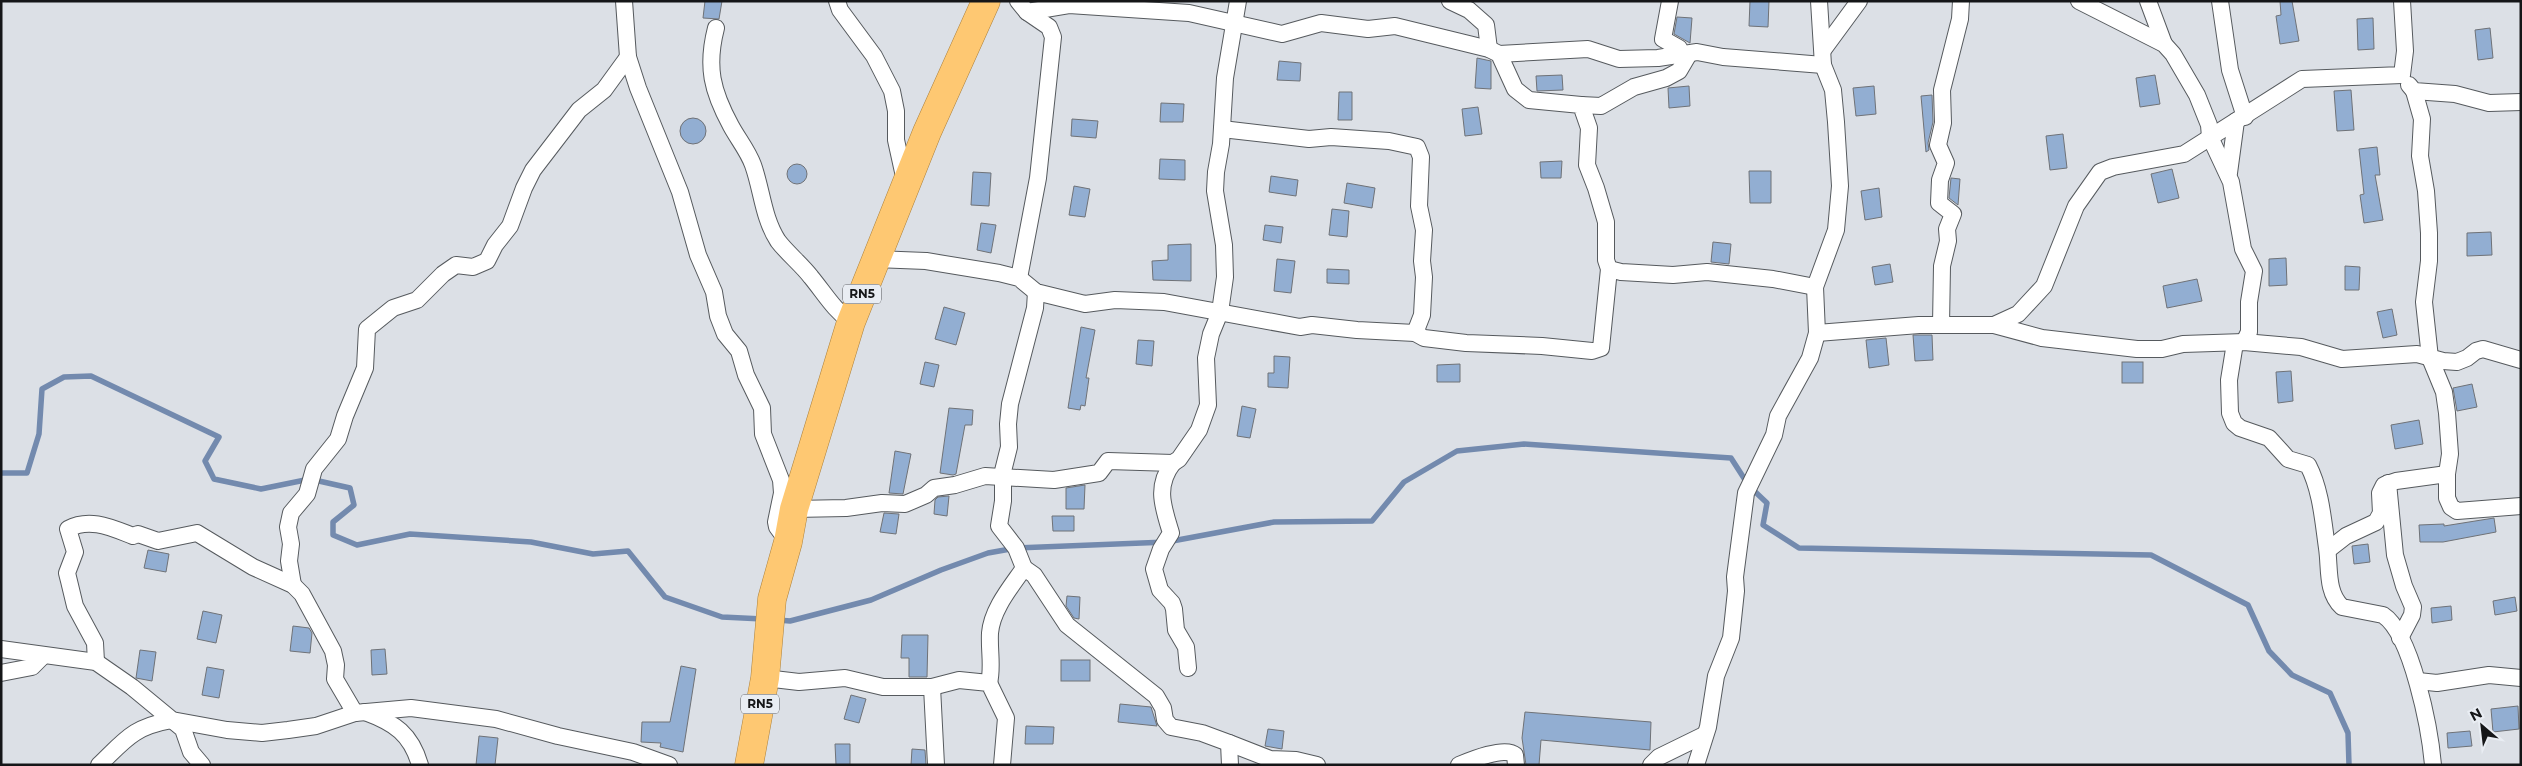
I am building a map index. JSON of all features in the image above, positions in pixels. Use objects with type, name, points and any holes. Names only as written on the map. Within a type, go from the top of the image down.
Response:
[{"type":"highway","name":"RN5","points":[[749,765],[765,678],[772,599],[788,542],[794,509],[852,322],[875,259],[986,1]]},
{"type":"street","points":[[624,1],[628,57],[688,216],[698,255],[714,292],[718,316],[725,334],[739,351],[746,375],[762,408],[764,438],[781,480],[782,493],[776,522],[777,527],[788,542]]},
{"type":"street","points":[[837,1],[840,10],[874,56],[892,91],[896,111],[896,140],[906,185]]},
{"type":"street","points":[[1188,668],[1186,647],[1176,630],[1172,603],[1160,590],[1154,569],[1161,549],[1171,533],[1162,504],[1161,494],[1166,472],[1185,450],[1204,419],[1208,399],[1206,358],[1211,334],[1220,312],[1224,284],[1224,245],[1215,191],[1222,129],[1225,78],[1238,1]]},
{"type":"street","points":[[1450,1],[1469,10],[1486,25],[1494,51],[1516,89],[1529,100],[1601,106],[1634,87],[1666,78],[1679,71],[1685,54]]},
{"type":"street","points":[[1670,1],[1663,39],[1679,48],[1685,54]]},
{"type":"street","points":[[1696,765],[1708,727],[1716,676],[1731,638],[1736,591],[1735,577],[1746,493],[1751,479],[1770,445],[1778,416],[1810,358],[1817,333],[1816,287],[1836,230],[1840,186],[1833,90],[1823,58],[1818,1]]},
{"type":"street","points":[[1823,58],[1859,1]]},
{"type":"street","points":[[1941,326],[1942,266],[1948,241],[1947,229],[1953,214],[1940,203],[1940,180],[1946,164],[1938,145],[1938,140],[1943,123],[1942,90],[1960,19],[1961,1]]},
{"type":"street","points":[[2079,1],[2164,44],[2173,54],[2188,79],[2213,131],[2229,173],[2243,249],[2254,271],[2247,340],[2230,367],[2231,418],[2240,428],[2269,438],[2288,459],[2308,465],[2316,483],[2328,550],[2328,574],[2337,603],[2342,607],[2382,615],[2388,618],[2400,638],[2418,681],[2422,707],[2431,737],[2433,765]]},
{"type":"street","points":[[2148,1],[2164,44]]},
{"type":"street","points":[[2220,1],[2230,70],[2240,119],[2229,173]]},
{"type":"street","points":[[2402,1],[2405,52],[2402,75],[2414,91],[2422,120],[2420,156],[2427,201],[2429,261],[2424,302],[2430,358],[2444,392],[2447,413],[2450,454],[2447,474],[2447,498],[2454,510],[2480,510],[2521,506]]},
{"type":"street","points":[[1022,7],[1069,5],[1189,13],[1282,34],[1321,23],[1368,29],[1395,26],[1494,51],[1595,50],[1618,59],[1698,52],[1723,57],[1823,58]]},
{"type":"street","points":[[1019,278],[1038,178],[1053,37],[1048,26],[1022,7]]},
{"type":"street","points":[[716,28],[711,46],[710,75],[720,105],[753,165],[761,200],[773,231],[790,255],[812,278],[838,313],[852,322]]},
{"type":"street","points":[[420,765],[410,740],[384,720],[360,713],[335,679],[336,665],[333,651],[309,606],[293,585],[289,561],[291,544],[288,527],[291,513],[307,494],[314,469],[338,439],[345,416],[365,368],[367,329],[393,308],[417,300],[443,274],[456,266],[473,267],[487,261],[495,244],[510,226],[533,170],[579,110],[604,90],[628,57]]},
{"type":"street","points":[[1994,325],[2018,314],[2027,307],[2044,286],[2076,206],[2100,172],[2113,167],[2184,154],[2213,131],[2240,119],[2296,81],[2307,77],[2402,75]]},
{"type":"street","points":[[2414,91],[2455,94],[2489,103],[2521,102]]},
{"type":"street","points":[[875,259],[926,261],[982,270],[1019,278],[1036,292],[1085,304],[1115,300],[1164,302],[1300,327],[1312,325],[1357,330],[1415,333],[1424,338],[1466,342],[1599,350],[1609,269],[1606,260],[1606,222],[1587,165],[1589,128],[1581,104]]},
{"type":"street","points":[[1222,129],[1309,139],[1331,137],[1389,141],[1418,147],[1421,157],[1418,206],[1424,230],[1422,262],[1424,277],[1422,315],[1415,333]]},
{"type":"street","points":[[1609,269],[1621,272],[1673,275],[1692,275],[1707,272],[1773,278],[1816,287]]},
{"type":"street","points":[[1036,292],[1035,308],[1013,386],[1008,424],[1009,447],[1003,476],[999,526],[1016,548],[1024,568],[1034,575],[1067,626],[1156,696],[1163,708],[1165,720],[1171,727],[1202,733],[1270,759],[1296,760],[1317,765]]},
{"type":"street","points":[[1817,333],[1919,325],[1994,325],[2042,338],[2138,350],[2162,349],[2183,344],[2247,340],[2301,347],[2342,358],[2411,354],[2457,362],[2468,358],[2476,350],[2483,349],[2521,360]]},
{"type":"street","points":[[794,509],[846,508],[882,503],[905,504],[926,495],[930,490],[939,486],[955,485],[976,477],[1003,476],[1054,480],[1095,474],[1102,471],[1108,461],[1173,463]]},
{"type":"street","points":[[2328,550],[2346,536],[2376,522],[2381,513],[2381,489],[2388,484],[2447,474]]},
{"type":"street","points":[[2388,484],[2394,555],[2413,607],[2412,615],[2400,638]]},
{"type":"street","points":[[96,662],[95,643],[75,606],[67,573],[75,552],[68,529],[76,525],[97,524],[133,536],[138,534],[158,541],[197,533],[253,567],[293,585]]},
{"type":"street","points":[[1002,765],[1006,718],[989,684],[992,672],[990,631],[1001,602],[1024,568]]},
{"type":"street","points":[[1,649],[96,662],[132,687],[183,729],[191,752],[202,765]]},
{"type":"street","points":[[1,674],[32,667],[43,656]]},
{"type":"street","points":[[2418,681],[2437,683],[2489,675],[2521,678]]},
{"type":"street","points":[[765,678],[799,682],[844,678],[883,687],[932,687],[959,680],[989,684]]},
{"type":"street","points":[[932,687],[936,765]]},
{"type":"street","points":[[99,765],[123,740],[145,726],[172,720],[262,733],[316,726],[360,713],[411,708],[464,716],[476,715],[633,752],[669,765]]},
{"type":"street","points":[[1651,765],[1659,757],[1704,735]]},
{"type":"street","points":[[1229,743],[1230,765]]},
{"type":"street","points":[[1459,765],[1478,757],[1508,752],[1515,755],[1516,765]]},
{"type":"building","points":[[705,1],[722,1],[719,19],[703,18]]},
{"type":"building","points":[[1750,1],[1769,1],[1768,27],[1749,26]]},
{"type":"building","points":[[2280,1],[2292,1],[2299,41],[2280,44],[2276,16],[2281,15]]},
{"type":"building","points":[[1677,17],[1692,18],[1690,43],[1674,34]]},
{"type":"building","points":[[2373,18],[2374,49],[2358,50],[2357,19]]},
{"type":"building","points":[[2490,28],[2493,58],[2478,60],[2475,30]]},
{"type":"building","points":[[1477,58],[1491,61],[1491,89],[1475,88]]},
{"type":"building","points":[[1279,61],[1301,63],[1300,81],[1277,80]]},
{"type":"building","points":[[1562,75],[1563,90],[1537,91],[1536,76]]},
{"type":"building","points":[[2155,75],[2160,104],[2140,107],[2136,78]]},
{"type":"building","points":[[1689,86],[1690,106],[1669,108],[1668,88]]},
{"type":"building","points":[[1874,86],[1876,114],[1856,116],[1853,88]]},
{"type":"building","points":[[2351,90],[2354,130],[2337,131],[2334,91]]},
{"type":"building","points":[[1339,92],[1352,92],[1352,120],[1338,120]]},
{"type":"building","points":[[1932,95],[1933,122],[1928,143],[1929,150],[1926,152],[1921,96]]},
{"type":"building","points":[[1161,103],[1184,104],[1183,122],[1160,122]]},
{"type":"building","points":[[1478,107],[1482,134],[1465,136],[1462,109]]},
{"type":"building","points":[[693,118],[702,122],[706,131],[702,140],[693,144],[684,140],[680,131],[684,122]]},
{"type":"building","points":[[1072,119],[1098,121],[1096,138],[1071,136]]},
{"type":"building","points":[[2063,134],[2067,168],[2050,170],[2046,136]]},
{"type":"building","points":[[2377,147],[2380,175],[2375,175],[2383,220],[2364,223],[2360,195],[2364,194],[2359,149]]},
{"type":"building","points":[[1160,159],[1185,160],[1185,180],[1159,179]]},
{"type":"building","points":[[1562,161],[1561,178],[1541,178],[1540,162]]},
{"type":"building","points":[[793,164],[801,164],[807,170],[807,178],[801,184],[793,184],[787,178],[787,170]]},
{"type":"building","points":[[2172,169],[2179,198],[2158,203],[2151,174]]},
{"type":"building","points":[[1749,171],[1771,171],[1771,203],[1750,203]]},
{"type":"building","points":[[973,172],[991,173],[989,206],[971,205]]},
{"type":"building","points":[[1271,176],[1298,180],[1296,196],[1269,192]]},
{"type":"building","points":[[1951,178],[1960,179],[1958,205],[1949,198]]},
{"type":"building","points":[[1347,183],[1375,188],[1372,208],[1344,203]]},
{"type":"building","points":[[1074,186],[1090,189],[1085,217],[1069,215]]},
{"type":"building","points":[[1879,188],[1882,217],[1865,220],[1861,191]]},
{"type":"building","points":[[1332,209],[1349,211],[1347,237],[1329,235]]},
{"type":"building","points":[[981,223],[996,225],[991,253],[977,250]]},
{"type":"building","points":[[1265,225],[1283,227],[1281,243],[1263,240]]},
{"type":"building","points":[[2491,232],[2492,255],[2467,256],[2467,233]]},
{"type":"building","points":[[1713,242],[1731,244],[1729,264],[1711,262]]},
{"type":"building","points":[[1191,244],[1191,281],[1153,280],[1152,261],[1168,260],[1168,245]]},
{"type":"building","points":[[2286,258],[2287,285],[2269,286],[2269,259]]},
{"type":"building","points":[[1277,259],[1295,261],[1291,293],[1274,291]]},
{"type":"building","points":[[1890,264],[1893,282],[1875,285],[1872,267]]},
{"type":"building","points":[[2345,266],[2360,267],[2359,290],[2345,290]]},
{"type":"building","points":[[1327,269],[1349,270],[1349,284],[1327,283]]},
{"type":"building","points":[[2197,279],[2202,301],[2167,308],[2163,286]]},
{"type":"building","points":[[944,307],[965,313],[956,345],[935,339]]},
{"type":"building","points":[[2392,309],[2397,335],[2383,338],[2377,312]]},
{"type":"building","points":[[1081,327],[1095,330],[1086,378],[1089,378],[1085,406],[1081,405],[1080,410],[1068,408]]},
{"type":"building","points":[[1913,335],[1932,335],[1933,360],[1915,361]]},
{"type":"building","points":[[1886,338],[1889,365],[1869,368],[1866,340]]},
{"type":"building","points":[[1138,340],[1154,341],[1152,366],[1136,364]]},
{"type":"building","points":[[1274,356],[1290,357],[1288,388],[1268,387],[1268,373],[1274,373]]},
{"type":"building","points":[[925,362],[939,365],[934,387],[920,384]]},
{"type":"building","points":[[2122,362],[2143,362],[2143,383],[2122,383]]},
{"type":"building","points":[[1460,364],[1460,382],[1437,382],[1437,365]]},
{"type":"building","points":[[2291,371],[2293,401],[2278,403],[2276,372]]},
{"type":"building","points":[[2472,384],[2477,407],[2457,411],[2453,388]]},
{"type":"building","points":[[1242,406],[1256,409],[1250,438],[1237,436]]},
{"type":"building","points":[[949,408],[973,410],[972,425],[965,425],[956,474],[953,475],[940,473]]},
{"type":"building","points":[[2419,420],[2423,444],[2395,449],[2391,425]]},
{"type":"building","points":[[895,451],[911,454],[903,494],[889,493]]},
{"type":"building","points":[[1085,485],[1084,509],[1066,509],[1066,488]]},
{"type":"building","points":[[949,496],[947,516],[934,514],[935,500],[938,497]]},
{"type":"building","points":[[884,513],[899,514],[896,534],[880,532]]},
{"type":"building","points":[[1052,516],[1074,516],[1074,531],[1053,531]]},
{"type":"building","points":[[2494,518],[2496,532],[2443,542],[2420,542],[2419,525],[2444,524],[2444,526]]},
{"type":"building","points":[[2368,544],[2370,562],[2354,564],[2352,546]]},
{"type":"building","points":[[148,550],[169,554],[166,572],[144,568]]},
{"type":"building","points":[[1067,596],[1080,597],[1079,619],[1074,618],[1066,606]]},
{"type":"building","points":[[2515,597],[2517,611],[2495,615],[2493,601]]},
{"type":"building","points":[[2451,606],[2452,620],[2432,623],[2431,608]]},
{"type":"building","points":[[203,611],[222,615],[216,643],[197,639]]},
{"type":"building","points":[[293,626],[309,628],[312,633],[310,653],[290,651]]},
{"type":"building","points":[[902,635],[928,635],[927,677],[909,677],[909,658],[901,658]]},
{"type":"building","points":[[385,649],[387,674],[372,675],[371,650]]},
{"type":"building","points":[[140,650],[156,652],[152,681],[136,678]]},
{"type":"building","points":[[1061,660],[1090,660],[1090,681],[1061,681]]},
{"type":"building","points":[[681,666],[696,669],[683,752],[660,747],[661,743],[641,742],[642,722],[670,722]]},
{"type":"building","points":[[207,667],[224,670],[219,698],[202,695]]},
{"type":"building","points":[[851,695],[866,699],[859,723],[844,719]]},
{"type":"building","points":[[1120,704],[1151,707],[1157,726],[1118,722]]},
{"type":"building","points":[[2518,706],[2519,729],[2493,732],[2491,709]]},
{"type":"building","points":[[1525,712],[1651,722],[1650,750],[1541,740],[1539,765],[1526,765],[1522,738]]},
{"type":"building","points":[[1026,726],[1054,727],[1053,744],[1025,744]]},
{"type":"building","points":[[1268,729],[1284,731],[1282,749],[1265,746]]},
{"type":"building","points":[[2470,731],[2472,746],[2448,748],[2447,733]]},
{"type":"building","points":[[479,736],[498,738],[495,765],[476,765]]},
{"type":"building","points":[[835,744],[850,744],[850,765],[836,765]]},
{"type":"building","points":[[912,749],[925,750],[926,765],[911,765]]},
{"type":"waterway","points":[[1,473],[27,473],[39,434],[42,389],[64,377],[91,376],[219,437],[205,461],[214,479],[261,489],[310,479],[350,488],[354,505],[333,522],[333,535],[357,545],[410,534],[531,542],[593,554],[628,551],[665,597],[722,617],[763,619]]},
{"type":"waterway","points":[[778,620],[790,621],[871,600],[941,570],[988,553],[1016,548],[1167,542],[1274,522],[1372,521],[1404,482],[1457,451],[1524,444],[1731,458],[1749,486],[1767,503],[1763,525],[1799,548],[2151,555],[2248,605],[2269,651],[2292,675],[2330,693],[2348,733],[2349,765]]}]
